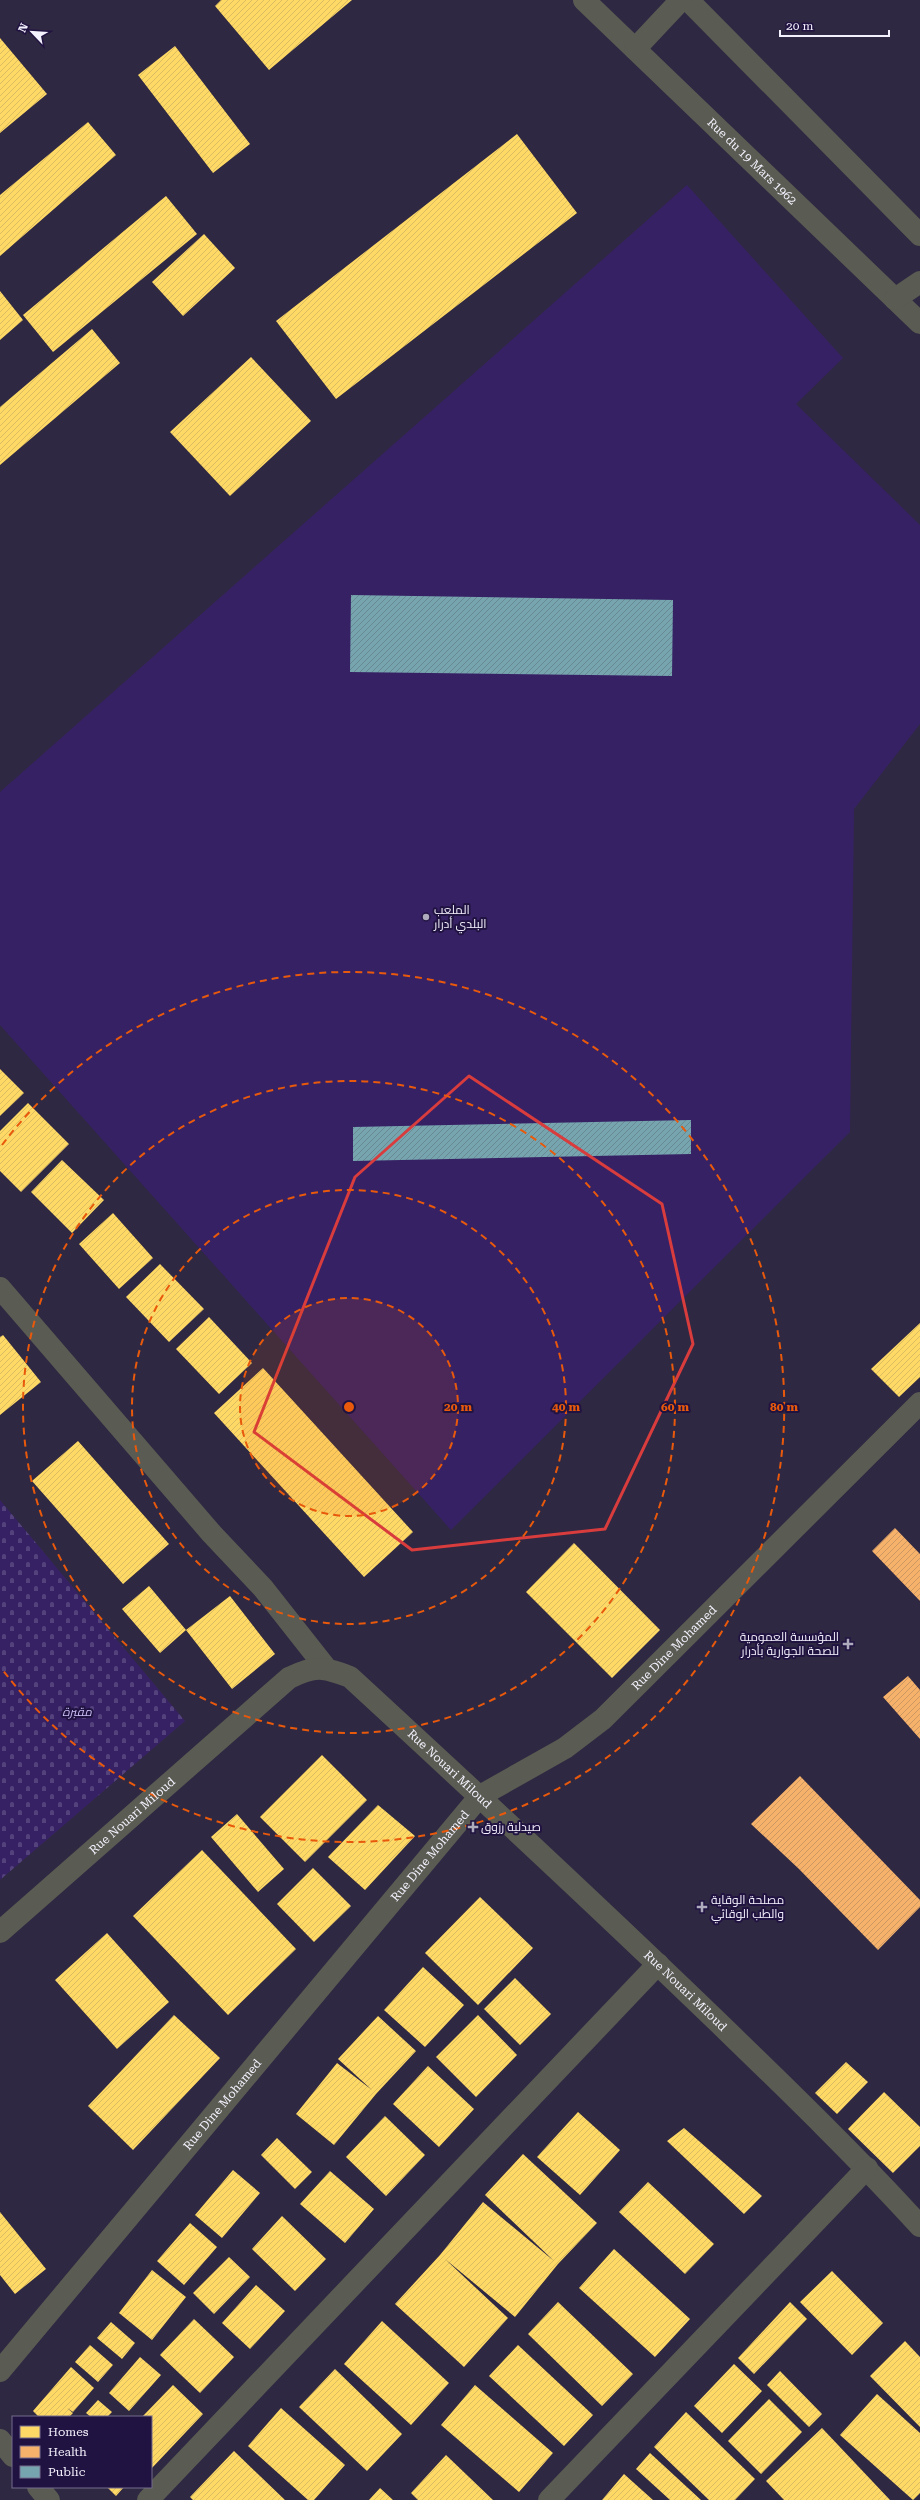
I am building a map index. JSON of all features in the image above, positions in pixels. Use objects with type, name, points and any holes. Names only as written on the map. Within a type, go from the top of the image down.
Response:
[{"type":"street","name":"Rue du 19 Mars 1962","points":[[584,0],[920,323]]},
{"type":"street","points":[[634,49],[681,0]]},
{"type":"street","points":[[688,0],[920,235]]},
{"type":"street","points":[[895,299],[920,282]]},
{"type":"street","points":[[0,1288],[212,1534],[263,1588],[326,1668]]},
{"type":"street","name":"Rue Dine Mohamed","points":[[0,2371],[480,1796],[565,1748],[604,1719],[920,1403]]},
{"type":"street","name":"Rue Nouari Miloud","points":[[0,1932],[289,1678],[309,1669],[326,1668],[350,1677],[480,1796],[658,1964],[867,2168],[920,2226]]},
{"type":"street","points":[[148,2500],[658,1964]]},
{"type":"street","points":[[549,2500],[867,2168]]},
{"type":"street","points":[[0,2440],[12,2455]]},
{"type":"street","points":[[39,2488],[49,2500]]},
{"type":"highlighted area","points":[[469,1076],[662,1204],[693,1344],[605,1529],[412,1550],[254,1432],[355,1177]]},
{"type":"green space","name":"الملعب البلدي أدرار","points":[[687,185],[843,358],[796,404],[920,525],[920,724],[854,809],[850,1132],[451,1530],[0,1025],[0,792]]},
{"type":"green space","name":"مقبرة","points":[[0,1500],[185,1721],[0,1880]]},
{"type":"building: Homes","points":[[221,0],[352,0],[269,70],[215,6]]},
{"type":"building: Homes","points":[[0,38],[47,94],[0,133]]},
{"type":"building: Homes","points":[[175,46],[250,144],[213,173],[138,75]]},
{"type":"building: Homes","points":[[88,122],[116,155],[0,256],[0,195]]},
{"type":"building: Homes","points":[[517,134],[577,213],[336,399],[276,321]]},
{"type":"building: Homes","points":[[166,196],[197,234],[53,352],[23,315]]},
{"type":"building: Homes","points":[[204,234],[235,268],[183,316],[152,282]]},
{"type":"building: Homes","points":[[0,291],[23,320],[0,340]]},
{"type":"building: Homes","points":[[92,329],[120,363],[0,465],[0,407]]},
{"type":"building: Homes","points":[[251,357],[311,421],[230,496],[170,432]]},
{"type":"building: Homes","points":[[0,1069],[24,1093],[0,1116]]},
{"type":"building: Homes","points":[[28,1103],[69,1144],[21,1192],[0,1171],[0,1131]]},
{"type":"building: Homes","points":[[62,1160],[104,1200],[72,1233],[31,1192]]},
{"type":"building: Homes","points":[[113,1213],[153,1258],[119,1289],[79,1244]]},
{"type":"building: Homes","points":[[160,1264],[204,1309],[169,1342],[126,1297]]},
{"type":"building: Homes","points":[[209,1317],[252,1363],[219,1394],[176,1349]]},
{"type":"building: Homes","points":[[920,1323],[920,1377],[899,1397],[871,1369]]},
{"type":"building: Homes","points":[[3,1335],[41,1382],[0,1415],[0,1337]]},
{"type":"building: Homes","points":[[263,1368],[413,1532],[364,1577],[214,1413]]},
{"type":"building: Homes","points":[[78,1441],[169,1544],[123,1584],[32,1481]]},
{"type":"building: Homes","points":[[574,1543],[660,1630],[612,1678],[526,1592]]},
{"type":"building: Homes","points":[[149,1586],[186,1630],[160,1653],[122,1609]]},
{"type":"building: Homes","points":[[230,1596],[275,1654],[232,1689],[186,1630]]},
{"type":"building: Homes","points":[[322,1755],[367,1800],[305,1862],[260,1817]]},
{"type":"building: Homes","points":[[378,1805],[415,1836],[365,1890],[328,1857]]},
{"type":"building: Homes","points":[[237,1814],[284,1869],[258,1892],[211,1837]]},
{"type":"building: Homes","points":[[202,1850],[296,1949],[228,2015],[133,1916]]},
{"type":"building: Homes","points":[[313,1868],[351,1906],[314,1942],[277,1904]]},
{"type":"building: Homes","points":[[480,1897],[533,1948],[478,2005],[425,1953]]},
{"type":"building: Homes","points":[[107,1933],[169,2002],[117,2049],[55,1980]]},
{"type":"building: Homes","points":[[423,1967],[464,2005],[425,2047],[384,2010]]},
{"type":"building: Homes","points":[[515,1978],[551,2014],[520,2045],[484,2009]]},
{"type":"building: Homes","points":[[174,2015],[220,2058],[133,2150],[88,2106]]},
{"type":"building: Homes","points":[[478,2015],[517,2055],[476,2097],[436,2057]]},
{"type":"building: Homes","points":[[378,2016],[416,2051],[376,2094],[334,2145],[296,2114],[337,2063],[372,2090],[338,2059]]},
{"type":"building: Homes","points":[[846,2062],[868,2082],[837,2114],[815,2093]]},
{"type":"building: Homes","points":[[428,2066],[474,2109],[439,2147],[393,2104]]},
{"type":"building: Homes","points":[[884,2092],[920,2127],[920,2146],[893,2173],[848,2129]]},
{"type":"building: Homes","points":[[578,2112],[620,2150],[580,2195],[537,2157]]},
{"type":"building: Homes","points":[[385,2116],[425,2155],[386,2196],[346,2157]]},
{"type":"building: Homes","points":[[684,2128],[762,2196],[744,2214],[667,2141]]},
{"type":"building: Homes","points":[[277,2138],[312,2172],[295,2189],[261,2155]]},
{"type":"building: Homes","points":[[523,2154],[597,2223],[558,2264],[515,2317],[445,2259],[508,2318],[464,2367],[395,2304],[440,2255],[483,2202],[554,2261],[485,2195]]},
{"type":"building: Homes","points":[[233,2170],[260,2193],[222,2238],[195,2215]]},
{"type":"building: Homes","points":[[330,2171],[374,2209],[345,2243],[300,2204]]},
{"type":"building: Homes","points":[[648,2182],[714,2244],[685,2274],[619,2212]]},
{"type":"building: Homes","points":[[0,2212],[46,2269],[15,2294],[0,2275]]},
{"type":"building: Homes","points":[[282,2216],[326,2259],[295,2291],[252,2249]]},
{"type":"building: Homes","points":[[190,2223],[217,2247],[184,2285],[157,2261]]},
{"type":"building: Homes","points":[[614,2249],[690,2319],[655,2357],[579,2288]]},
{"type":"building: Homes","points":[[229,2257],[250,2277],[214,2314],[193,2293]]},
{"type":"building: Homes","points":[[152,2270],[186,2297],[152,2340],[119,2313]]},
{"type":"building: Homes","points":[[832,2271],[883,2323],[852,2355],[800,2302]]},
{"type":"building: Homes","points":[[256,2285],[285,2311],[250,2349],[222,2323]]},
{"type":"building: Homes","points":[[558,2302],[633,2374],[602,2406],[528,2334]]},
{"type":"building: Homes","points":[[790,2302],[807,2319],[754,2374],[738,2358]]},
{"type":"building: Homes","points":[[194,2319],[234,2357],[200,2393],[160,2355]]},
{"type":"building: Homes","points":[[382,2321],[449,2383],[411,2425],[344,2364]]},
{"type":"building: Homes","points":[[111,2322],[135,2343],[122,2359],[97,2338]]},
{"type":"building: Homes","points":[[905,2341],[920,2357],[920,2427],[870,2376]]},
{"type":"building: Homes","points":[[90,2345],[113,2365],[98,2382],[75,2362]]},
{"type":"building: Homes","points":[[518,2345],[593,2415],[564,2446],[489,2376]]},
{"type":"building: Homes","points":[[140,2357],[161,2375],[129,2411],[109,2393]]},
{"type":"building: Homes","points":[[734,2364],[762,2391],[722,2433],[694,2406]]},
{"type":"building: Homes","points":[[71,2367],[94,2388],[73,2412],[67,2408],[73,2413],[70,2416],[38,2416],[33,2411]]},
{"type":"building: Homes","points":[[335,2369],[402,2434],[367,2471],[299,2407]]},
{"type":"building: Homes","points":[[780,2371],[822,2414],[809,2427],[767,2385]]},
{"type":"building: Homes","points":[[173,2385],[203,2414],[152,2468],[152,2416],[143,2416]]},
{"type":"building: Homes","points":[[475,2385],[553,2453],[519,2492],[441,2425]]},
{"type":"building: Homes","points":[[877,2394],[920,2433],[920,2493],[913,2500],[840,2435]]},
{"type":"building: Homes","points":[[769,2399],[802,2432],[761,2474],[728,2441]]},
{"type":"building: Homes","points":[[98,2400],[112,2412],[108,2416],[90,2416],[86,2413]]},
{"type":"building: Homes","points":[[281,2408],[345,2465],[314,2500],[308,2500],[248,2446]]},
{"type":"building: Homes","points":[[686,2412],[755,2479],[735,2500],[709,2500],[654,2447]]},
{"type":"building: Homes","points":[[822,2428],[890,2500],[784,2500],[766,2481]]},
{"type":"building: Homes","points":[[234,2451],[285,2500],[193,2500],[190,2497]]},
{"type":"building: Homes","points":[[650,2453],[701,2500],[670,2500],[636,2469]]},
{"type":"building: Homes","points":[[446,2455],[493,2500],[418,2500],[411,2493]]},
{"type":"building: Homes","points":[[624,2474],[653,2500],[602,2500]]},
{"type":"building: Homes","points":[[108,2488],[123,2488],[116,2496]]},
{"type":"building: Homes","points":[[380,2488],[393,2500],[369,2500]]},
{"type":"building: Health","points":[[895,1528],[920,1554],[920,1601],[872,1551]]},
{"type":"building: Health","points":[[908,1676],[920,1690],[920,1739],[883,1697]]},
{"type":"building: Health","points":[[800,1776],[920,1900],[920,1907],[878,1950],[799,1869],[751,1824]]},
{"type":"building: Public","points":[[351,595],[673,600],[672,676],[350,672]]},
{"type":"building: Public","points":[[691,1120],[691,1154],[353,1161],[353,1127]]},
{"type":"place","name":"الملعب البلدي أدرار","points":[[426,917]]},
{"type":"place","name":"المؤسسة العمومية للصحة الجوارية بأدرار","points":[[848,1644]]},
{"type":"place","name":"صيدلية رزوق","points":[[473,1827]]},
{"type":"place","name":"مصلحة الوقاية والطب الوقائي","points":[[702,1907]]}]
